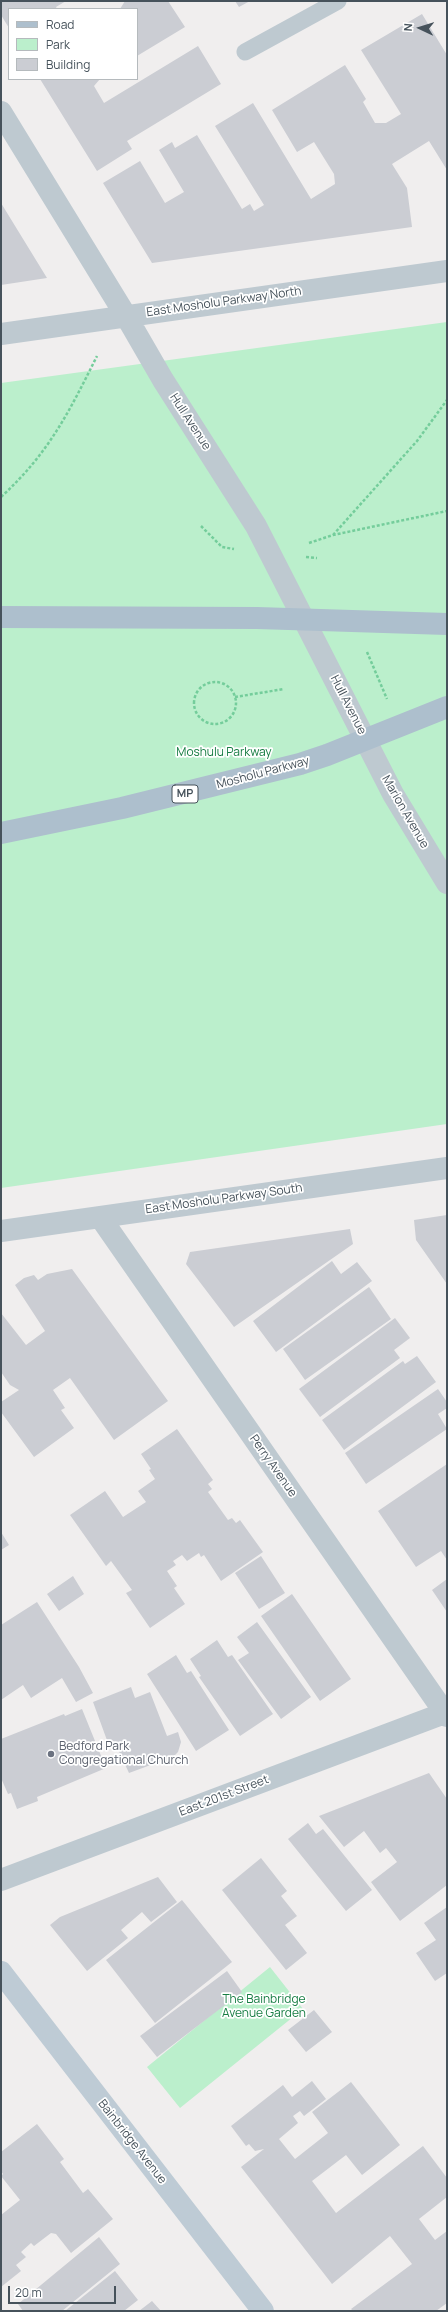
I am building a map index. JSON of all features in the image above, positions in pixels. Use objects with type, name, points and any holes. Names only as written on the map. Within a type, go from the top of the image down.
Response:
[{"type":"main road","points":[[1,617],[304,620],[447,624]]},
{"type":"main road","name":"Mosholu Parkway","points":[[1,833],[122,808],[243,779],[320,757],[447,707]]},
{"type":"main road","name":"Bainbridge Avenue","points":[[1,1972],[263,2311]]},
{"type":"street","name":"Hull Avenue","points":[[1,112],[126,316],[163,380],[256,526],[365,740]]},
{"type":"street","name":"East Mosholu Parkway North","points":[[1,334],[447,271]]},
{"type":"street","name":"Marion Avenue","points":[[365,740],[393,794],[447,883]]},
{"type":"street","name":"East Mosholu Parkway South","points":[[1,1231],[447,1168]]},
{"type":"street","name":"Perry Avenue","points":[[100,1217],[446,1714]]},
{"type":"street","name":"East 201st Street","points":[[1,1880],[446,1714]]},
{"type":"lane","points":[[245,52],[338,1]]},
{"type":"path","points":[[1,497],[22,477],[47,448],[68,414],[97,356]]},
{"type":"path","points":[[333,535],[412,446],[447,400]]},
{"type":"path","points":[[309,543],[333,535],[447,511]]},
{"type":"path","points":[[201,526],[222,547]]},
{"type":"path","points":[[366,650],[387,698]]},
{"type":"path","points":[[221,681],[234,690],[235,697],[237,706],[228,720],[211,725],[196,714],[194,698],[203,684],[221,681]]},
{"type":"path","points":[[235,697],[284,689]]},
{"type":"green space","name":"Moshulu Parkway","points":[[447,322],[447,1124],[1,1188],[1,383]]},
{"type":"green space","name":"The Bainbridge Avenue Garden","points":[[270,1967],[303,2009],[180,2108],[147,2067]]},
{"type":"building","points":[[1,1],[66,1],[56,8],[8,8],[8,26],[1,15]]},
{"type":"building","points":[[125,1],[168,1],[185,27],[138,55],[138,8],[121,8]]},
{"type":"building","points":[[235,1],[250,1],[239,7]]},
{"type":"building","points":[[422,14],[447,55],[447,170],[429,141],[392,164],[407,188],[412,227],[152,263],[103,183],[140,161],[165,203],[184,192],[159,150],[172,142],[175,148],[197,135],[242,209],[250,204],[254,211],[264,205],[215,126],[253,103],[311,199],[335,184],[334,174],[314,142],[297,152],[272,110],[345,65],[366,99],[363,102],[375,123],[386,123],[401,114],[361,50]]},
{"type":"building","points":[[198,46],[221,84],[127,141],[132,149],[97,171],[41,80],[99,80],[94,86],[104,103]]},
{"type":"building","points":[[1,203],[47,278],[1,285]]},
{"type":"building","points":[[447,1215],[447,1284],[416,1240],[414,1220]]},
{"type":"building","points":[[350,1229],[353,1244],[234,1327],[186,1264],[190,1252]]},
{"type":"building","points":[[332,1261],[341,1274],[357,1262],[372,1281],[276,1352],[253,1321]]},
{"type":"building","points":[[72,1269],[168,1401],[114,1440],[70,1378],[53,1390],[65,1408],[61,1410],[74,1428],[34,1457],[1,1412],[1,1402],[19,1390],[10,1385],[1,1372],[1,1313],[26,1345],[45,1331],[15,1285],[24,1278],[34,1275],[38,1280],[47,1274]]},
{"type":"building","points":[[369,1287],[391,1319],[305,1380],[283,1349]]},
{"type":"building","points":[[395,1318],[410,1338],[394,1350],[400,1358],[320,1417],[299,1389]]},
{"type":"building","points":[[417,1356],[436,1382],[344,1450],[322,1420],[403,1361],[405,1364]]},
{"type":"building","points":[[438,1389],[447,1402],[447,1408],[438,1414],[447,1429],[366,1484],[345,1453]]},
{"type":"building","points":[[177,1429],[213,1480],[208,1484],[212,1489],[208,1492],[228,1520],[232,1518],[236,1523],[240,1520],[263,1552],[221,1581],[204,1555],[201,1557],[199,1553],[187,1561],[182,1555],[173,1561],[176,1565],[167,1571],[177,1586],[174,1588],[185,1604],[150,1628],[126,1593],[132,1590],[111,1561],[106,1566],[70,1515],[105,1491],[123,1517],[146,1502],[138,1491],[155,1479],[149,1470],[151,1469],[141,1454]]},
{"type":"building","points":[[447,1464],[447,1560],[441,1551],[416,1567],[378,1511]]},
{"type":"building","points":[[1,1532],[9,1545],[1,1550]]},
{"type":"building","points":[[261,1556],[285,1593],[259,1609],[235,1573]]},
{"type":"building","points":[[73,1576],[84,1594],[59,1611],[47,1594]]},
{"type":"building","points":[[447,1579],[447,1612],[432,1590]]},
{"type":"building","points":[[292,1594],[351,1679],[320,1701],[261,1616]]},
{"type":"building","points":[[37,1602],[79,1667],[93,1693],[76,1702],[62,1678],[31,1698],[23,1685],[1,1700],[1,1625]]},
{"type":"building","points":[[257,1622],[311,1697],[281,1719],[238,1660],[249,1653],[237,1637]]},
{"type":"building","points":[[217,1640],[228,1657],[232,1655],[273,1714],[240,1736],[199,1677],[201,1676],[190,1659]]},
{"type":"building","points":[[176,1655],[187,1673],[191,1671],[229,1730],[196,1751],[147,1674]]},
{"type":"building","points":[[131,1687],[135,1698],[150,1692],[167,1736],[178,1732],[181,1742],[178,1752],[169,1761],[156,1763],[129,1773],[114,1741],[108,1743],[93,1702]]},
{"type":"building","name":"Bedford Park Congregational Church","points":[[82,1709],[106,1768],[37,1797],[38,1801],[17,1809],[11,1793],[8,1794],[1,1778],[1,1739],[64,1714],[65,1716]]},
{"type":"building","points":[[429,1773],[447,1799],[447,1885],[400,1921],[371,1882],[397,1862],[386,1848],[380,1853],[364,1831],[344,1847],[319,1816]]},
{"type":"building","points":[[308,1823],[316,1834],[323,1829],[372,1890],[346,1911],[288,1839]]},
{"type":"building","points":[[261,1858],[287,1891],[281,1896],[297,1916],[285,1925],[307,1953],[286,1970],[222,1890]]},
{"type":"building","points":[[158,1877],[177,1902],[151,1922],[142,1912],[121,1930],[128,1938],[87,1971],[50,1925],[60,1917]]},
{"type":"building","points":[[182,1900],[232,1962],[155,2023],[106,1960]]},
{"type":"building","points":[[447,1907],[447,1973],[435,1981],[416,1953],[436,1940],[424,1923]]},
{"type":"building","points":[[227,1971],[242,1992],[157,2057],[140,2036]]},
{"type":"building","points":[[314,2010],[332,2032],[306,2052],[288,2030]]},
{"type":"building","points":[[312,2081],[326,2099],[304,2116],[300,2111],[293,2116],[298,2123],[279,2139],[295,2159],[328,2133],[312,2112],[351,2082],[400,2145],[362,2175],[346,2155],[312,2181],[336,2213],[423,2146],[447,2178],[447,2197],[419,2219],[435,2240],[447,2231],[447,2303],[436,2311],[353,2311],[351,2309],[412,2264],[390,2236],[332,2284],[241,2167],[264,2149],[255,2151],[249,2144],[246,2146],[231,2126],[283,2085],[292,2097]]},
{"type":"building","points":[[37,2124],[64,2159],[60,2162],[83,2193],[88,2189],[113,2219],[71,2253],[56,2234],[51,2233],[34,2246],[31,2243],[21,2252],[26,2257],[16,2265],[21,2271],[1,2287],[1,2215],[20,2200],[1,2176],[3,2174],[1,2171],[1,2152]]},
{"type":"building","points":[[99,2237],[120,2264],[62,2311],[23,2311],[18,2304]]},
{"type":"building","points":[[115,2271],[138,2300],[124,2311],[65,2311]]},
{"type":"building","points":[[152,2301],[161,2311],[139,2311]]},
{"type":"place","name":"Bedford Park Congregational Church","points":[[51,1754]]}]
